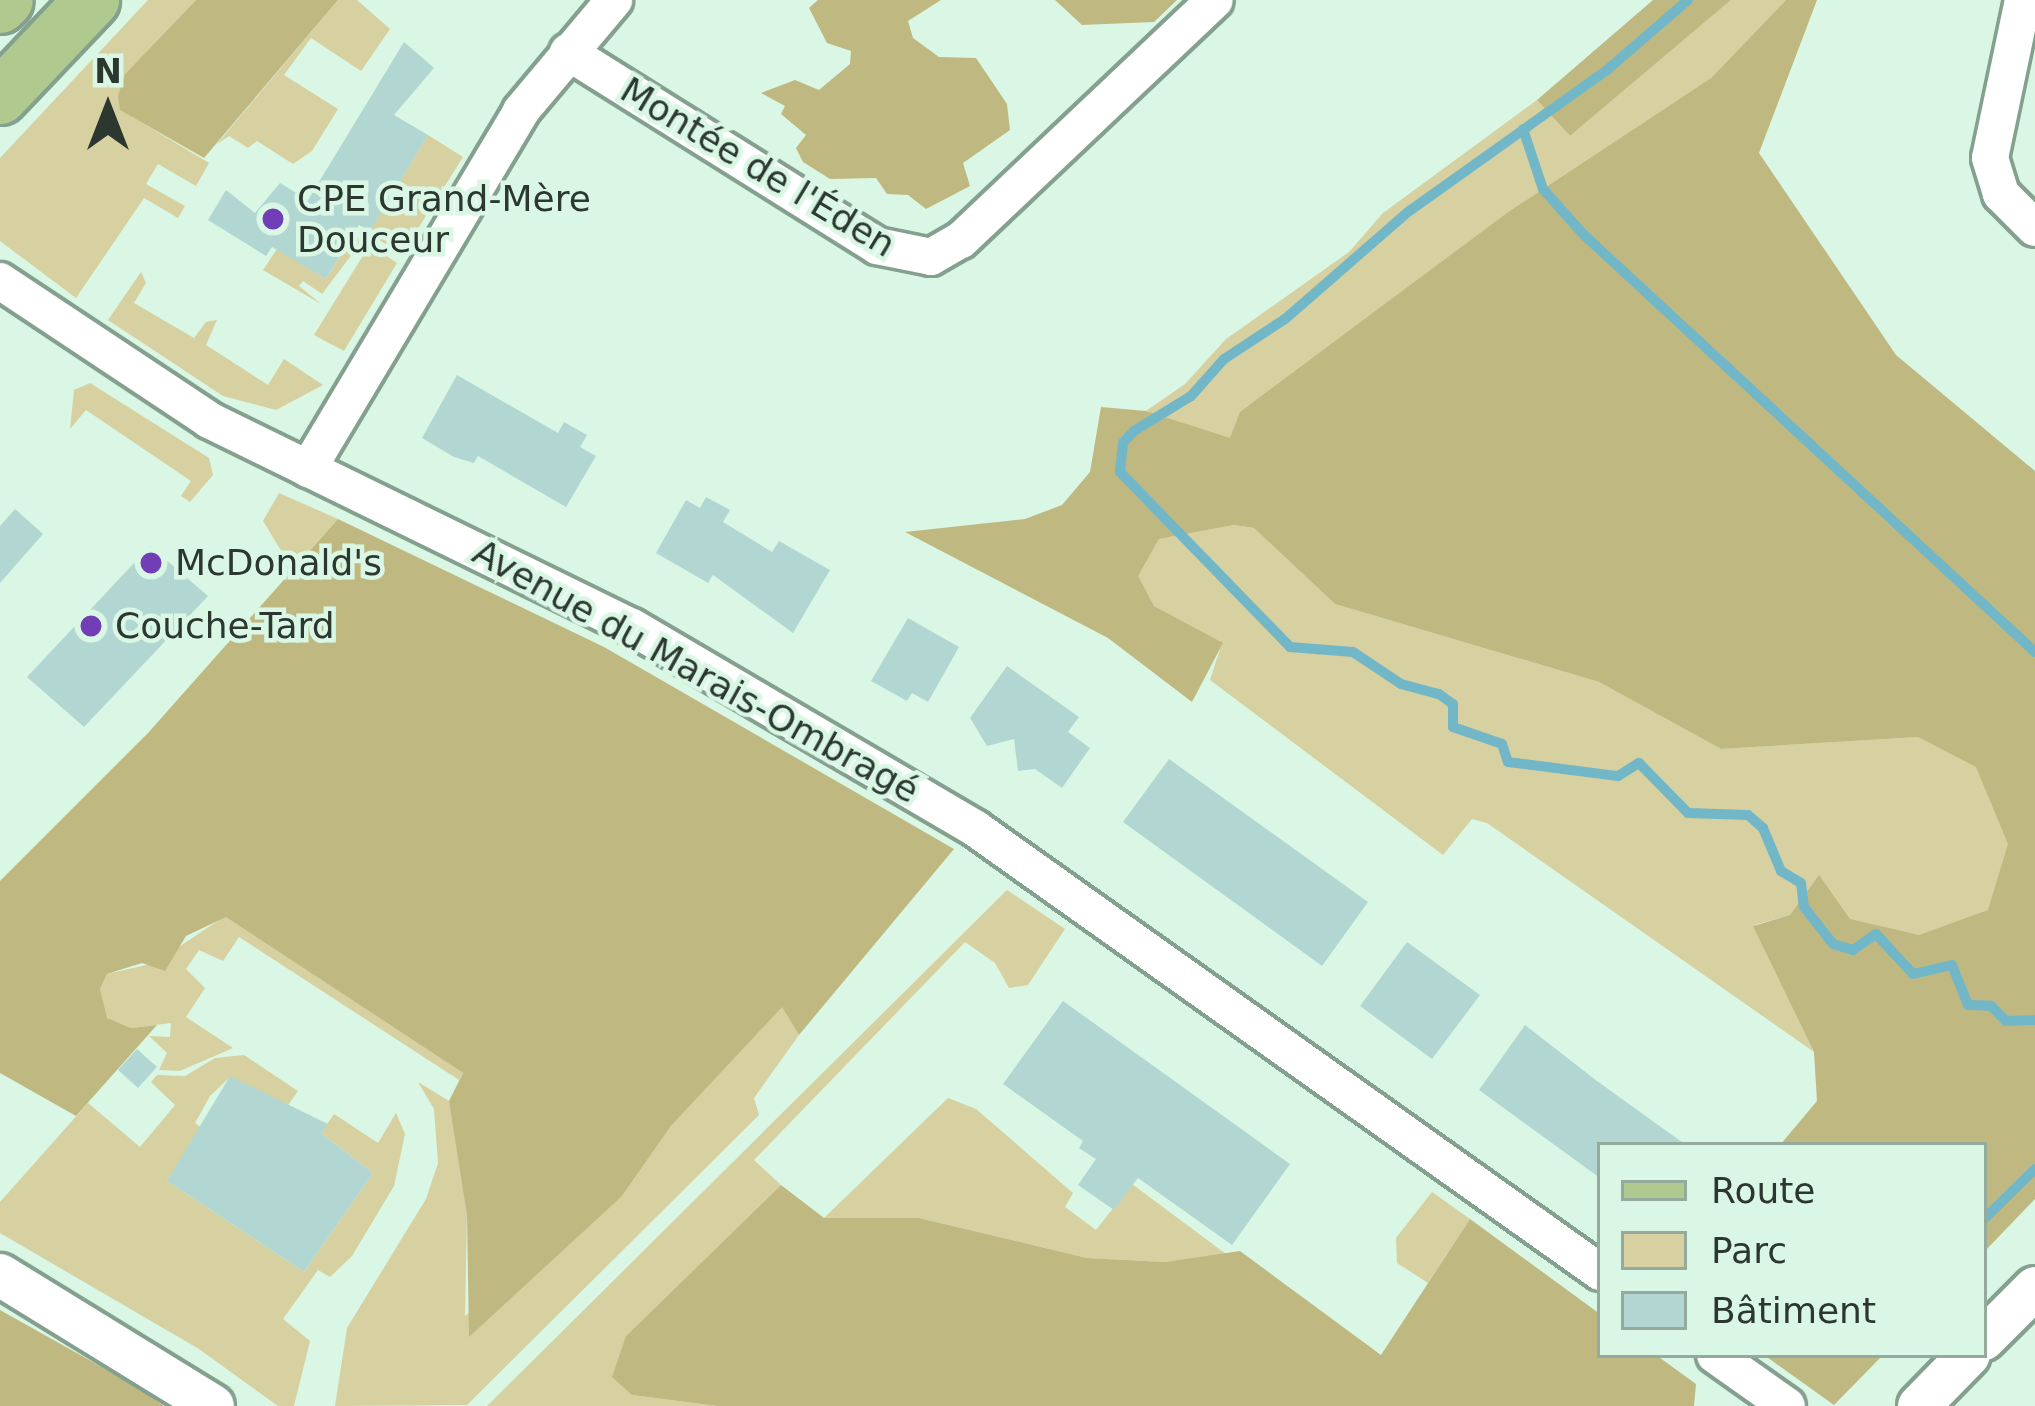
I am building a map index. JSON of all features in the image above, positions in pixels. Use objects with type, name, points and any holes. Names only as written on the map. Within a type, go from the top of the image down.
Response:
[{"type":"main road","points":[[0,97],[92,0]]},
{"type":"street","points":[[308,469],[521,111],[614,0]]},
{"type":"street","name":"Montée de l'Éden","points":[[568,52],[878,247],[931,257],[961,240],[1215,0]]},
{"type":"street","points":[[2023,0],[1990,158],[2000,194],[2035,228]]},
{"type":"street","name":"Avenue du Marais-Ombragé","points":[[0,281],[209,420],[632,627],[976,829],[1597,1270]]},
{"type":"street","points":[[0,1275],[213,1406]]},
{"type":"street","points":[[1987,1337],[2035,1288]]},
{"type":"street","points":[[1719,1358],[1787,1406]]},
{"type":"street","points":[[1918,1406],[1966,1358]]},
{"type":"green space","points":[[148,0],[196,0],[125,74],[121,110],[209,163],[196,186],[158,164],[146,184],[185,206],[178,218],[144,198],[76,298],[0,241],[0,158]]},
{"type":"green space","points":[[338,0],[357,0],[390,29],[361,71],[311,38],[284,75],[338,109],[312,151],[293,164],[257,141],[248,148],[229,136],[217,144]]},
{"type":"green space","points":[[1731,0],[1786,0],[1711,78],[1508,212],[1241,412],[1230,439],[1146,411],[1185,384],[1226,339],[1349,252],[1383,213],[1537,100],[1570,136]]},
{"type":"green space","points":[[428,135],[463,157],[402,254],[374,237],[372,227]]},
{"type":"green space","points":[[354,234],[362,241],[322,294],[303,281],[299,286],[321,304],[263,270],[277,249],[326,279]]},
{"type":"green space","points":[[379,251],[397,263],[344,351],[314,335],[364,254]]},
{"type":"green space","points":[[141,272],[146,283],[134,303],[194,338],[206,322],[217,320],[206,345],[268,385],[284,359],[323,385],[276,410],[223,396],[108,320]]},
{"type":"green space","points":[[90,383],[209,458],[213,475],[190,502],[181,496],[191,481],[86,410],[70,429],[74,390]]},
{"type":"green space","points":[[279,493],[338,519],[287,576],[288,562],[263,521]]},
{"type":"green space","points":[[1234,525],[1254,528],[1335,604],[1599,682],[1721,749],[1918,737],[1977,767],[2009,844],[1989,910],[1920,935],[1790,915],[1754,925],[1814,1052],[1487,823],[1472,819],[1443,855],[1210,680],[1222,643],[1153,606],[1137,576],[1159,539]]},
{"type":"green space","points":[[1007,890],[1065,929],[1028,985],[1009,988],[995,963],[965,942],[754,1160],[781,1185],[626,1336],[632,1395],[717,1406],[487,1406]]},
{"type":"green space","points":[[225,916],[463,1073],[459,1080],[239,937],[223,961],[199,950],[186,969],[205,988],[186,1017],[233,1048],[180,1071],[159,1070],[167,1053],[149,1036],[170,1037],[171,1023],[131,1028],[106,1018],[100,989],[107,974],[155,963]]},
{"type":"green space","points":[[782,1006],[799,1035],[754,1098],[759,1115],[467,1405],[335,1406],[347,1328],[426,1199],[438,1163],[434,1109],[418,1082],[449,1101],[458,1136],[467,1215],[465,1316],[622,1196],[671,1126]]},
{"type":"green space","points":[[244,1055],[298,1091],[286,1108],[230,1077],[210,1096],[195,1123],[202,1128],[167,1181],[304,1272],[373,1173],[321,1133],[334,1114],[378,1143],[396,1113],[405,1134],[394,1186],[352,1256],[330,1277],[318,1270],[283,1319],[310,1341],[294,1406],[278,1406],[199,1349],[0,1233],[0,1202],[88,1103],[140,1147],[175,1105],[151,1082],[157,1075],[185,1076],[215,1058]]},
{"type":"green space","points":[[948,1098],[976,1109],[1073,1193],[1065,1207],[1096,1230],[1132,1184],[1226,1254],[1165,1262],[1087,1258],[919,1218],[824,1218]]},
{"type":"green space","points":[[1432,1192],[1470,1219],[1428,1283],[1397,1263],[1396,1238]]},
{"type":"shaded area","points":[[196,0],[338,0],[204,158],[120,110],[118,96],[125,74]]},
{"type":"shaded area","points":[[818,0],[941,0],[908,21],[913,38],[939,57],[976,58],[1007,104],[1010,130],[963,163],[970,186],[926,209],[908,195],[887,194],[876,178],[830,179],[803,162],[796,148],[806,135],[781,114],[785,106],[761,93],[795,80],[819,90],[850,64],[851,51],[827,43],[809,8]]},
{"type":"shaded area","points":[[1055,0],[1177,0],[1154,22],[1082,25]]},
{"type":"shaded area","points":[[1653,0],[1731,0],[1570,136],[1537,100]]},
{"type":"shaded area","points":[[1786,0],[1817,0],[1759,153],[1896,355],[2035,471],[2035,1199],[1987,1249],[1987,1142],[1783,1142],[1817,1101],[1814,1052],[1753,926],[1790,915],[1819,875],[1850,919],[1919,935],[1988,910],[2008,844],[1976,767],[1918,737],[1721,749],[1599,682],[1335,604],[1254,528],[1234,525],[1159,539],[1138,576],[1154,606],[1223,643],[1192,702],[1108,638],[905,532],[1025,519],[1062,505],[1090,472],[1101,407],[1146,411],[1230,438],[1240,412],[1508,212],[1711,78]]},
{"type":"shaded area","points":[[338,519],[604,647],[954,849],[799,1035],[782,1007],[671,1126],[622,1196],[469,1337],[467,1215],[449,1101],[463,1073],[226,917],[186,936],[165,971],[142,963],[107,974],[100,989],[107,1018],[131,1028],[157,1025],[76,1116],[0,1073],[0,881],[148,733]]},
{"type":"shaded area","points":[[781,1185],[824,1218],[919,1218],[1087,1258],[1165,1262],[1240,1251],[1381,1355],[1470,1219],[1597,1312],[1597,1358],[1660,1358],[1696,1384],[1694,1406],[717,1406],[632,1395],[612,1377],[626,1336]]},
{"type":"shaded area","points":[[0,1310],[132,1384],[164,1406],[0,1406]]},
{"type":"shaded area","points":[[1768,1358],[1880,1358],[1834,1405]]},
{"type":"building","points":[[404,42],[434,68],[394,115],[428,135],[370,231],[359,225],[326,279],[272,247],[266,256],[208,220],[226,190],[255,213],[280,183],[308,200]]},
{"type":"building","points":[[457,375],[558,433],[564,422],[587,435],[580,447],[596,456],[566,507],[478,456],[474,463],[454,457],[422,438]]},
{"type":"building","points":[[706,497],[730,510],[723,522],[772,552],[779,541],[830,570],[793,633],[713,575],[708,583],[656,553],[686,500],[700,508]]},
{"type":"building","points":[[15,509],[43,534],[0,583],[0,526]]},
{"type":"building","points":[[150,546],[208,596],[84,727],[27,677]]},
{"type":"building","points":[[908,618],[959,647],[928,702],[912,693],[907,701],[871,681]]},
{"type":"building","points":[[1007,666],[1079,717],[1068,732],[1090,748],[1062,788],[1035,769],[1018,771],[1014,739],[987,746],[970,718]]},
{"type":"building","points":[[1169,759],[1368,902],[1322,966],[1123,822]]},
{"type":"building","points":[[1407,942],[1480,995],[1432,1059],[1360,1006]]},
{"type":"building","points":[[1063,1001],[1290,1164],[1232,1245],[1138,1178],[1114,1210],[1078,1185],[1096,1159],[1079,1148],[1083,1141],[1003,1084]]},
{"type":"building","points":[[1525,1025],[1682,1142],[1597,1142],[1597,1176],[1479,1090]]},
{"type":"building","points":[[137,1049],[157,1067],[138,1088],[118,1070]]},
{"type":"building","points":[[230,1076],[328,1124],[321,1133],[373,1173],[304,1272],[167,1181]]},
{"type":"waterway","points":[[1688,0],[1607,70],[1409,211],[1285,319],[1224,359],[1191,396],[1134,431],[1123,443],[1120,472],[1290,647],[1353,652],[1401,684],[1439,694],[1453,704],[1453,727],[1502,744],[1508,762],[1618,776],[1639,763],[1688,813],[1748,815],[1763,828],[1781,871],[1801,883],[1804,907],[1833,944],[1853,950],[1876,934],[1913,974],[1952,965],[1968,1005],[1991,1006],[2006,1021],[2035,1020]]},
{"type":"waterway","points":[[1523,129],[1543,189],[1583,234],[2035,652]]},
{"type":"waterway","points":[[1987,1216],[2035,1169]]},
{"type":"place","name":"CPE Grand-Mère Douceur","points":[[273,219]]},
{"type":"place","name":"McDonald's","points":[[151,563]]},
{"type":"place","name":"Couche-Tard","points":[[91,626]]}]
